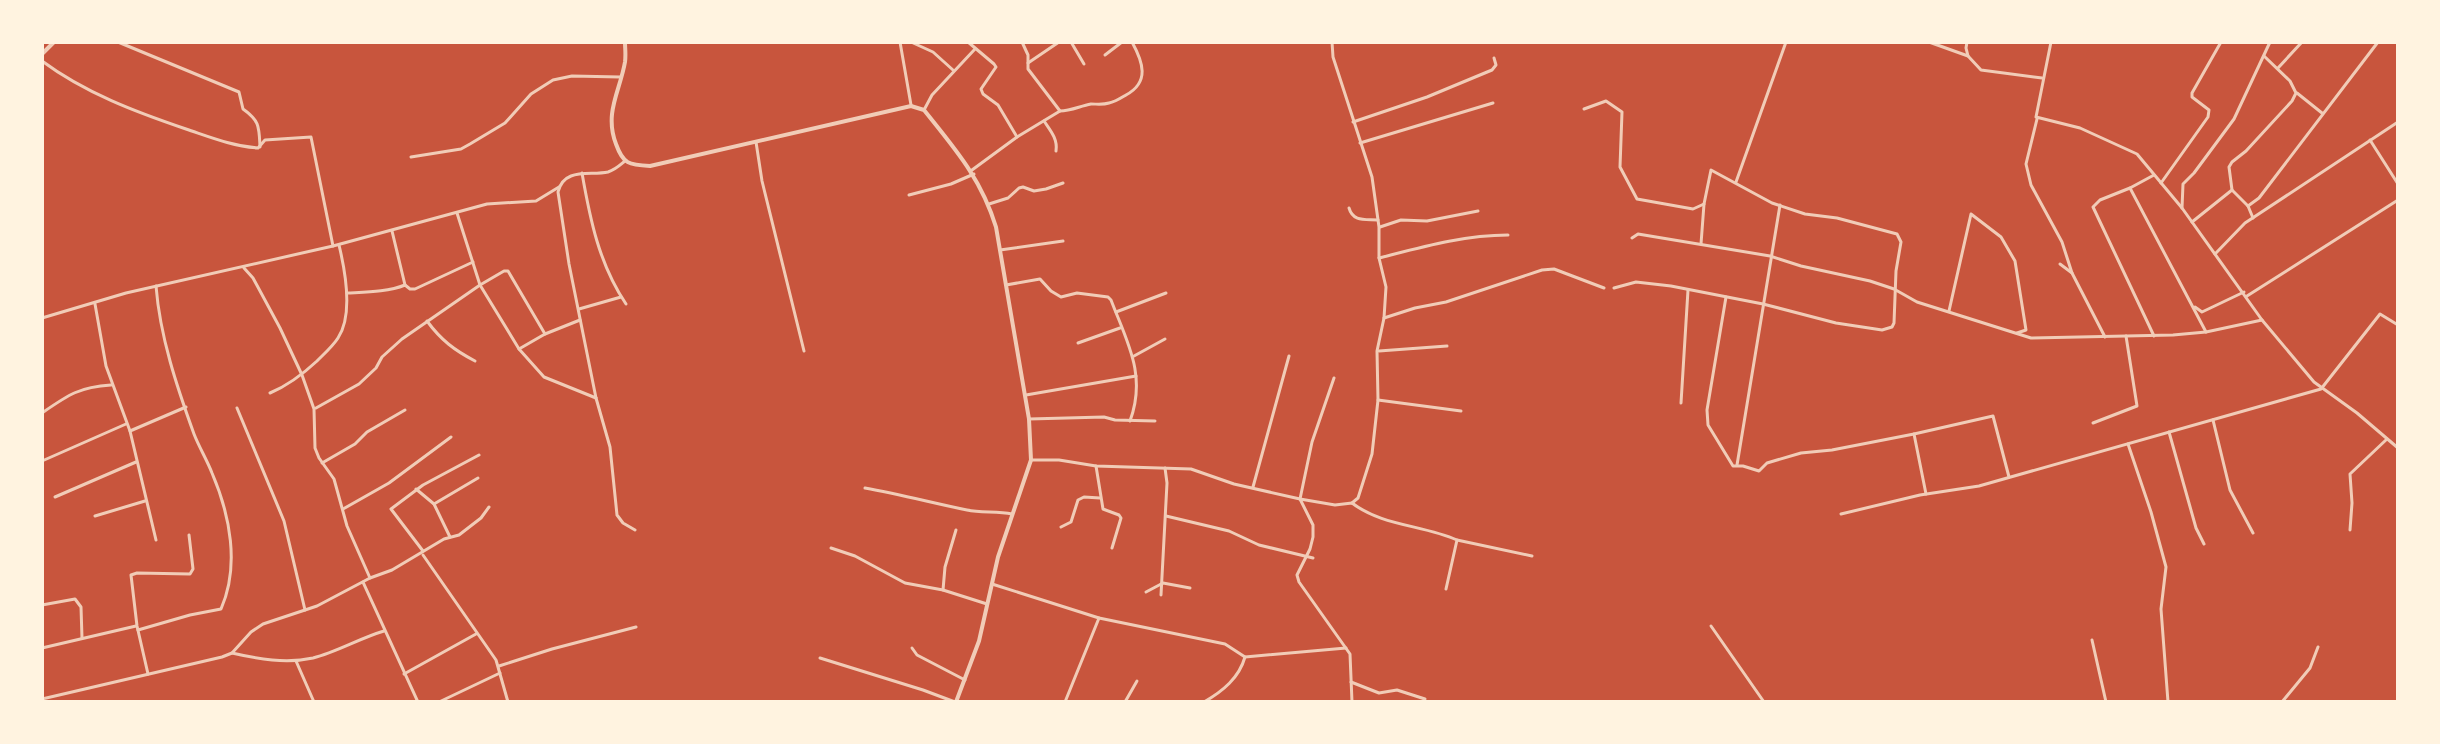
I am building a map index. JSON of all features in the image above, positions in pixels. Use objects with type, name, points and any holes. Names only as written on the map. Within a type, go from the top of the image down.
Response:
[{"type":"street","points":[[42,54],[54,42]]},
{"type":"street","points":[[118,42],[239,92],[243,109],[259,124],[260,147]]},
{"type":"street","points":[[625,42],[625,63],[611,123],[625,161],[650,166],[911,106],[924,110],[973,172],[989,204],[1000,250],[1029,419],[1031,460],[1012,514],[979,641],[965,680],[956,702],[820,658]]},
{"type":"street","points":[[900,42],[911,106]]},
{"type":"street","points":[[911,42],[933,52],[953,70]]},
{"type":"street","points":[[968,42],[996,67],[981,89],[998,105],[1017,137]]},
{"type":"street","points":[[1022,42],[1028,55],[1028,69],[1060,111]]},
{"type":"street","points":[[1028,63],[1059,42]]},
{"type":"street","points":[[1071,42],[1084,64]]},
{"type":"street","points":[[1105,55],[1122,42]]},
{"type":"street","points":[[909,195],[951,184],[973,172],[1017,137],[1060,111],[1109,103],[1134,91],[1143,77],[1143,70],[1132,42]]},
{"type":"street","points":[[1031,460],[1191,469],[1252,488],[1335,505],[1352,503],[1358,498],[1372,454],[1378,400],[1377,351],[1386,287],[1379,258],[1379,227],[1372,177],[1333,57],[1332,42]]},
{"type":"street","points":[[1736,182],[1786,42]]},
{"type":"street","points":[[1929,42],[1968,56],[1981,70],[2042,78]]},
{"type":"street","points":[[1967,42],[1968,56]]},
{"type":"street","points":[[2051,42],[2026,164],[2031,185],[2062,242],[2072,273],[2105,337]]},
{"type":"street","points":[[2161,183],[2208,117],[2209,110],[2192,97],[2192,93],[2221,42]]},
{"type":"street","points":[[2182,208],[2183,184],[2234,119],[2270,42]]},
{"type":"street","points":[[2278,68],[2302,42]]},
{"type":"street","points":[[2248,206],[2259,198],[2378,42]]},
{"type":"street","points":[[924,110],[932,95],[975,48]]},
{"type":"street","points":[[2264,56],[2278,68],[2296,93],[2322,113]]},
{"type":"street","points":[[1353,122],[1427,97],[1492,70],[1496,65],[1494,58]]},
{"type":"street","points":[[42,61],[66,79],[158,120],[236,146],[260,147],[268,140],[309,136],[314,140],[333,246]]},
{"type":"street","points":[[411,157],[461,149],[505,123],[531,94],[553,80],[572,76],[620,77]]},
{"type":"street","points":[[2253,218],[2248,206],[2232,190],[2229,167],[2292,101],[2296,93]]},
{"type":"street","points":[[1584,109],[1606,101],[1622,112],[1620,167],[1637,199],[1693,209],[1704,204]]},
{"type":"street","points":[[1360,143],[1493,103]]},
{"type":"street","points":[[2037,119],[2080,128],[2137,154],[2182,208],[2262,320],[2321,389],[2357,413],[2398,448]]},
{"type":"street","points":[[1044,121],[1057,144],[1056,151]]},
{"type":"street","points":[[2215,254],[2245,223],[2398,122]]},
{"type":"street","points":[[2370,140],[2398,184]]},
{"type":"street","points":[[756,142],[762,181],[804,351]]},
{"type":"street","points":[[42,318],[156,286],[333,246],[487,204],[536,201],[572,175],[612,171],[625,161]]},
{"type":"street","points":[[1614,288],[1636,282],[1763,304],[1836,323],[1888,329],[1894,323],[1894,289],[1901,242],[1897,234],[1837,218],[1805,214],[1753,194],[1711,170],[1701,244]]},
{"type":"street","points":[[582,173],[593,233],[626,304]]},
{"type":"street","points":[[2154,175],[2100,200],[2093,207],[2154,336]]},
{"type":"street","points":[[989,204],[1008,198],[1023,187],[1034,191],[1063,183]]},
{"type":"street","points":[[559,187],[563,232],[596,398],[610,447],[617,515],[635,530]]},
{"type":"street","points":[[2130,188],[2206,332]]},
{"type":"street","points":[[2192,222],[2232,190]]},
{"type":"street","points":[[2192,305],[2202,312],[2245,294],[2398,200]]},
{"type":"street","points":[[1736,466],[1780,205]]},
{"type":"street","points":[[1349,208],[1355,219],[1378,220]]},
{"type":"street","points":[[1379,227],[1401,220],[1427,221],[1478,211]]},
{"type":"street","points":[[457,212],[480,285],[519,349],[544,377],[596,398]]},
{"type":"street","points":[[1949,311],[1971,214],[2001,237],[2015,261],[2026,330],[2015,333]]},
{"type":"street","points":[[392,231],[405,285],[410,289],[473,262]]},
{"type":"street","points":[[1632,238],[1638,234],[1770,256],[1894,289],[1917,302],[2031,338],[2206,332],[2262,320]]},
{"type":"street","points":[[1379,258],[1460,238],[1508,235]]},
{"type":"street","points":[[1000,250],[1063,241]]},
{"type":"street","points":[[270,393],[302,375],[339,337],[345,322],[347,293],[339,244]]},
{"type":"street","points":[[2060,264],[2072,273]]},
{"type":"street","points":[[243,266],[259,289],[302,375],[314,409],[315,448],[332,476],[347,526],[370,578]]},
{"type":"street","points":[[1384,318],[1446,302],[1542,270],[1554,269],[1604,288]]},
{"type":"street","points":[[314,409],[359,384],[376,368],[382,357],[427,321],[504,271],[508,271],[545,334]]},
{"type":"street","points":[[1006,285],[1040,279],[1061,297],[1077,293],[1108,297],[1134,356],[1135,406],[1130,421]]},
{"type":"street","points":[[347,293],[378,292],[405,285]]},
{"type":"street","points":[[42,648],[221,609],[230,572],[227,519],[186,407],[158,311],[156,286]]},
{"type":"street","points":[[1681,403],[1688,290]]},
{"type":"street","points":[[1116,312],[1166,293]]},
{"type":"street","points":[[579,309],[621,297]]},
{"type":"street","points":[[1726,297],[1707,410],[1708,425],[1733,466],[1759,471],[1767,463],[1801,453],[1832,450],[1993,416],[2009,477]]},
{"type":"street","points":[[95,303],[112,385],[128,423],[156,540]]},
{"type":"street","points":[[1841,514],[1926,494],[1979,486],[2321,389],[2380,314],[2398,325]]},
{"type":"street","points":[[519,349],[581,319]]},
{"type":"street","points":[[427,321],[451,349],[475,361]]},
{"type":"street","points":[[1078,343],[1121,327]]},
{"type":"street","points":[[2093,423],[2137,406],[2126,336]]},
{"type":"street","points":[[1134,356],[1165,339]]},
{"type":"street","points":[[1377,351],[1447,346]]},
{"type":"street","points":[[1252,488],[1289,356]]},
{"type":"street","points":[[1025,395],[1136,376]]},
{"type":"street","points":[[1334,378],[1312,442],[1300,499],[1313,525],[1313,537],[1297,575],[1350,654],[1352,702]]},
{"type":"street","points":[[42,413],[89,386],[112,385]]},
{"type":"street","points":[[1378,400],[1461,411]]},
{"type":"street","points":[[130,431],[186,407]]},
{"type":"street","points":[[237,408],[284,521],[305,610]]},
{"type":"street","points":[[322,463],[405,410]]},
{"type":"street","points":[[1029,419],[1104,417],[1155,421]]},
{"type":"street","points":[[2213,420],[2230,490],[2253,533]]},
{"type":"street","points":[[42,461],[128,423]]},
{"type":"street","points":[[2169,432],[2196,528],[2204,544]]},
{"type":"street","points":[[1914,434],[1926,494]]},
{"type":"street","points":[[343,509],[389,483],[451,437]]},
{"type":"street","points":[[2350,530],[2350,474],[2387,439]]},
{"type":"street","points":[[2128,444],[2166,567],[2161,609],[2168,702]]},
{"type":"street","points":[[479,455],[416,489],[391,509],[499,666],[508,702]]},
{"type":"street","points":[[55,497],[138,462]]},
{"type":"street","points":[[1096,466],[1103,509],[1121,518],[1112,548]]},
{"type":"street","points":[[1161,595],[1166,516],[1165,468]]},
{"type":"street","points":[[434,504],[478,478]]},
{"type":"street","points":[[865,488],[969,511],[1012,514]]},
{"type":"street","points":[[416,489],[434,504],[450,537]]},
{"type":"street","points":[[1061,527],[1071,522],[1078,500],[1100,498]]},
{"type":"street","points":[[95,516],[147,501]]},
{"type":"street","points":[[1352,503],[1360,510],[1399,524],[1532,556]]},
{"type":"street","points":[[42,699],[207,662],[232,653],[256,628],[305,610],[392,570],[459,535],[481,518],[489,507]]},
{"type":"street","points":[[1166,516],[1199,522],[1259,545],[1313,558]]},
{"type":"street","points":[[943,590],[945,567],[956,530]]},
{"type":"street","points":[[148,674],[131,575],[190,574],[193,569],[189,535]]},
{"type":"street","points":[[1446,589],[1457,540]]},
{"type":"street","points":[[831,548],[855,556],[905,583],[943,590],[987,604]]},
{"type":"street","points":[[363,582],[418,702]]},
{"type":"street","points":[[1146,592],[1163,583],[1190,588]]},
{"type":"street","points":[[992,584],[1099,618],[1225,644],[1245,657],[1346,648]]},
{"type":"street","points":[[42,605],[75,599],[81,607],[82,638]]},
{"type":"street","points":[[1065,702],[1099,618]]},
{"type":"street","points":[[1711,626],[1764,702]]},
{"type":"street","points":[[499,666],[636,627]]},
{"type":"street","points":[[232,653],[272,660],[296,660],[315,657],[384,631]]},
{"type":"street","points":[[404,674],[476,634]]},
{"type":"street","points":[[2092,640],[2106,702]]},
{"type":"street","points":[[2282,702],[2310,668],[2318,647]]},
{"type":"street","points":[[912,648],[917,655],[965,680]]},
{"type":"street","points":[[1204,702],[1230,683],[1238,674],[1245,657]]},
{"type":"street","points":[[296,660],[314,702]]},
{"type":"street","points":[[439,702],[500,673]]},
{"type":"street","points":[[1125,702],[1137,681]]},
{"type":"street","points":[[1351,682],[1379,693],[1397,690],[1425,699]]}]
